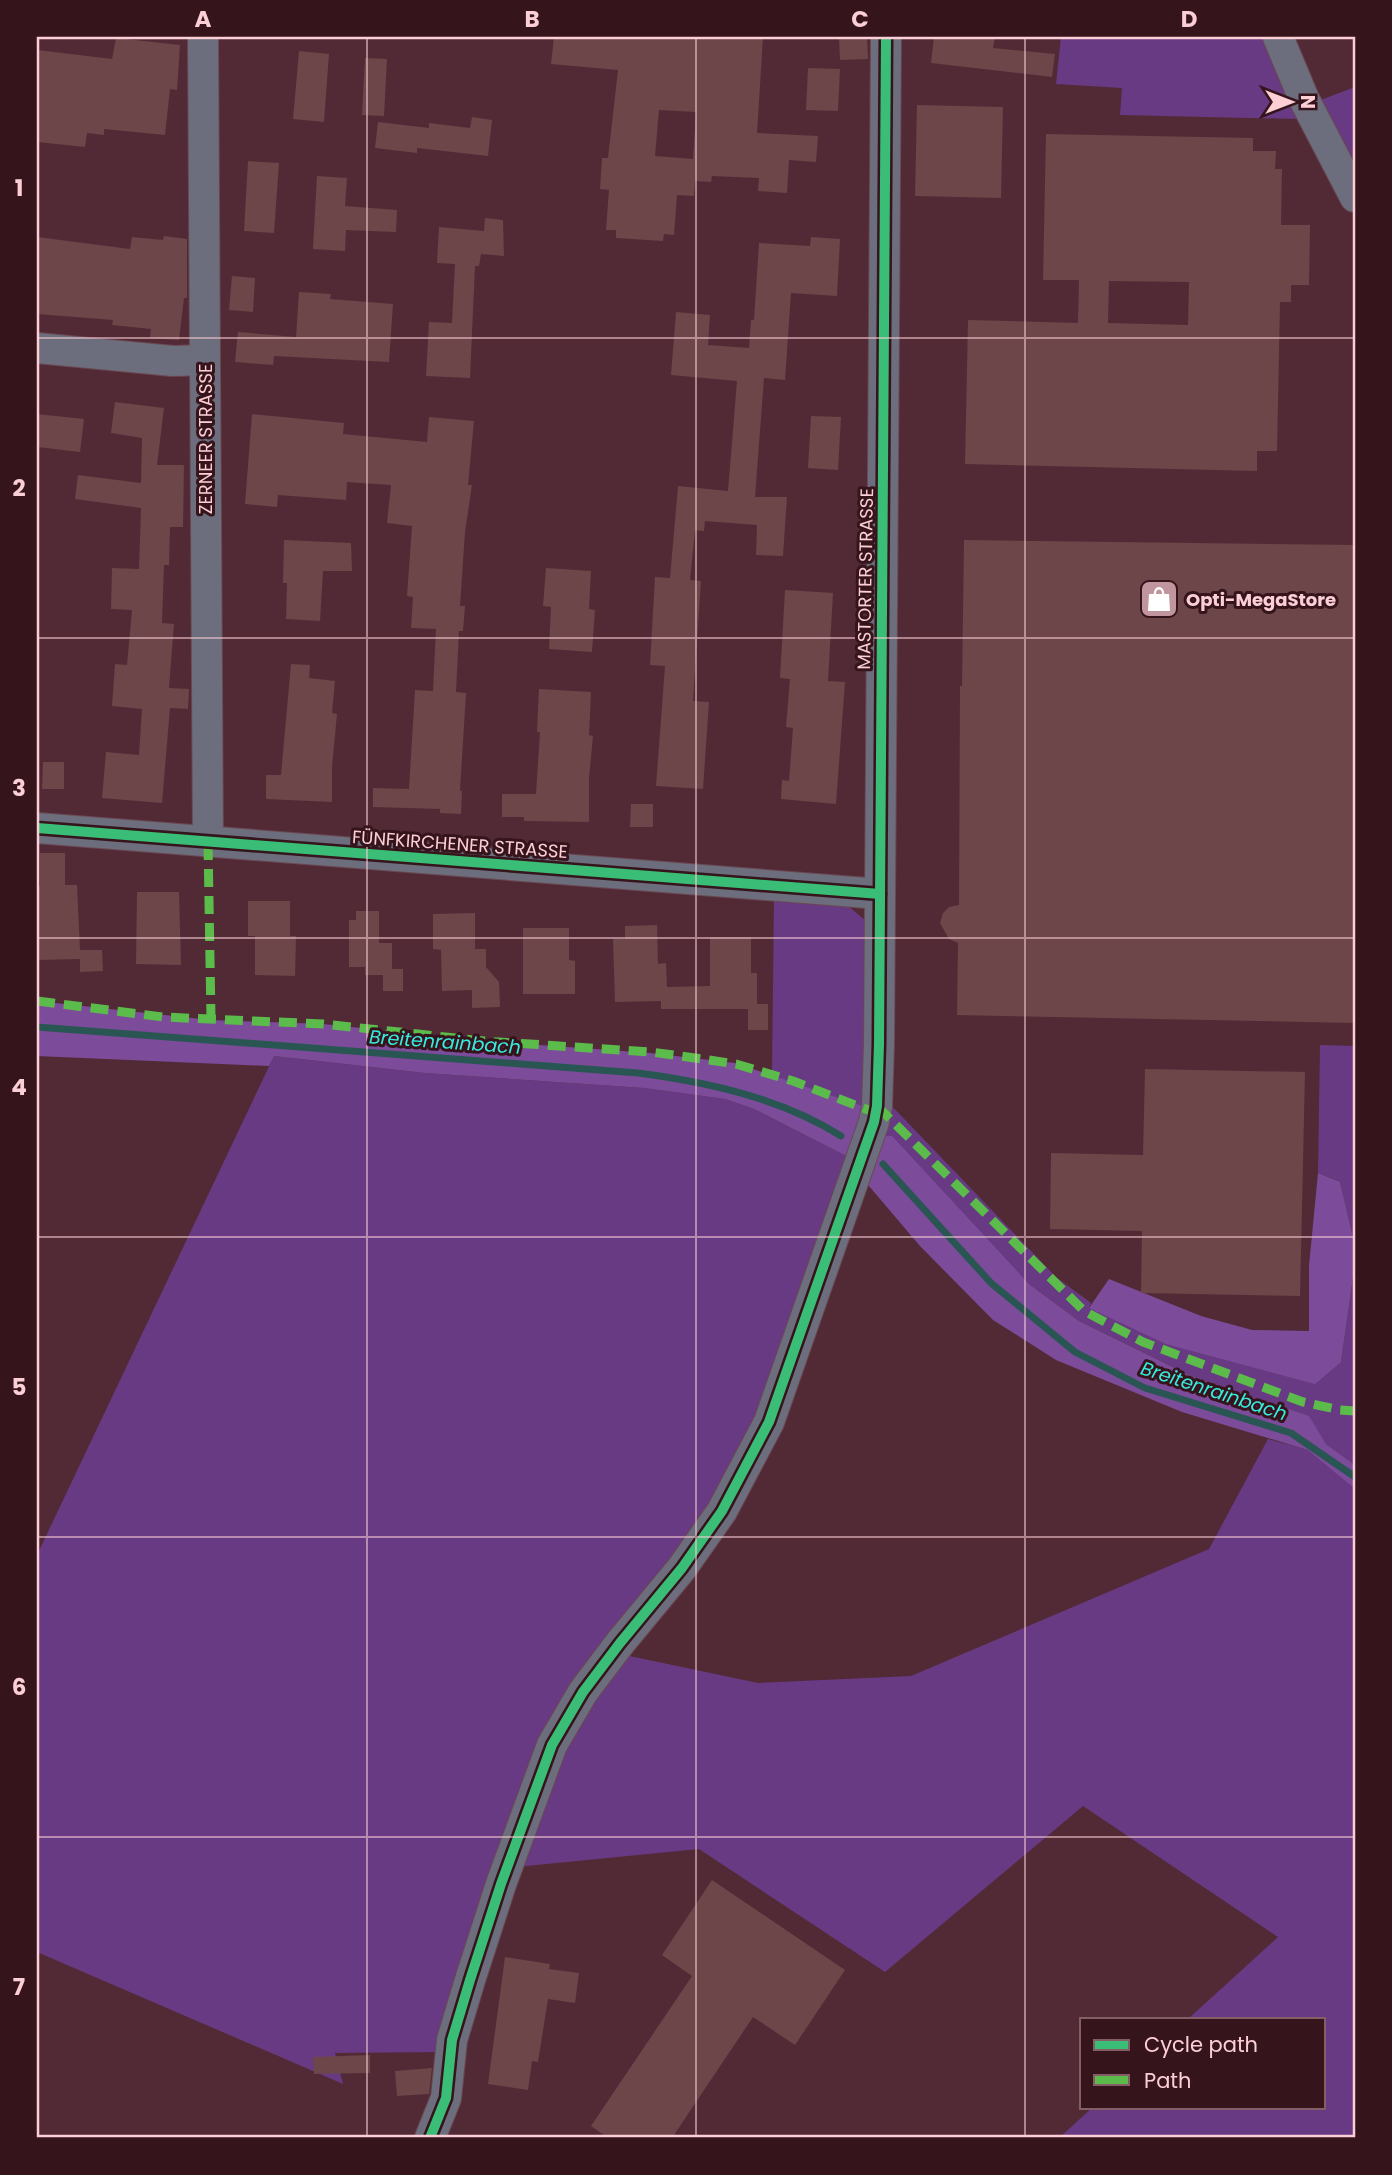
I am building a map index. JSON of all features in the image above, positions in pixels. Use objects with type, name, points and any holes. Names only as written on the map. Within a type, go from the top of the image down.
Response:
[{"type":"street","name":"ZERNEER STRASSE","points":[[203,37],[208,842]]},
{"type":"street","name":"MASTORTER STRASSE","points":[[430,2138],[446,2098],[452,2040],[470,1980],[501,1884],[552,1745],[583,1692],[682,1568],[722,1511],[744,1472],[769,1422],[873,1126],[877,1106],[879,1044],[886,37]]},
{"type":"street","points":[[1278,37],[1304,99],[1355,197]]},
{"type":"street","points":[[37,348],[173,361],[205,360]]},
{"type":"street","name":"FÜNFKIRCHENER STRASSE","points":[[37,828],[880,894]]},
{"type":"shaded area","points":[[1061,37],[1262,37],[1299,119],[1120,115],[1122,88],[1056,84]]},
{"type":"shaded area","points":[[1355,87],[1355,171],[1318,101]]},
{"type":"shaded area","points":[[774,899],[847,905],[872,926],[869,1108],[772,1076]]},
{"type":"shaded area","points":[[37,1001],[210,1020],[323,1024],[735,1063],[869,1108],[854,1160],[754,1109],[725,1099],[644,1088],[425,1073],[274,1056],[269,1066],[37,1056]]},
{"type":"shaded area","points":[[1320,1045],[1355,1046],[1355,1246],[1340,1182],[1318,1173]]},
{"type":"shaded area","points":[[274,1056],[425,1073],[644,1088],[725,1099],[754,1109],[854,1160],[737,1472],[610,1642],[441,2052],[335,2053],[343,2084],[37,1952],[37,1555]]},
{"type":"shaded area","points":[[888,1102],[1056,1277],[1091,1303],[1089,1308],[1341,1362],[1355,1263],[1355,1465],[1326,1444],[1308,1416],[1191,1376],[1079,1321],[1029,1284],[880,1136]]},
{"type":"shaded area","points":[[880,1136],[892,1136],[1029,1284],[1079,1321],[1191,1376],[1309,1416],[1326,1444],[1355,1465],[1355,1489],[1308,1450],[1182,1412],[1056,1360],[993,1320],[920,1246],[863,1179]]},
{"type":"shaded area","points":[[1318,1173],[1340,1182],[1355,1246],[1355,1263],[1341,1362],[1315,1384],[1166,1344],[1089,1308],[1109,1279],[1201,1316],[1252,1330],[1309,1331],[1309,1266]]},
{"type":"shaded area","points":[[1268,1439],[1309,1450],[1355,1489],[1355,2138],[1059,2138],[1092,2108],[1326,2108],[1326,2018],[1189,2018],[1278,1937],[1083,1806],[885,1972],[699,1849],[516,1867],[559,1754],[620,1654],[758,1683],[911,1676],[1209,1549]]},
{"type":"building","points":[[554,37],[763,37],[757,133],[818,136],[816,162],[789,160],[787,193],[758,191],[759,178],[712,176],[711,182],[695,181],[694,196],[677,195],[674,235],[664,234],[663,241],[616,238],[616,230],[606,230],[609,190],[600,189],[602,158],[608,158],[618,70],[551,64]],"holes":[[[659,110],[696,112],[693,159],[655,156]]]},
{"type":"building","points":[[839,37],[867,37],[868,59],[840,60]]},
{"type":"building","points":[[934,37],[995,37],[993,48],[1055,54],[1052,77],[931,63]]},
{"type":"building","points":[[116,38],[180,45],[177,90],[170,89],[165,135],[104,129],[104,135],[87,133],[85,147],[37,142],[37,50],[112,59]]},
{"type":"building","points":[[299,51],[329,54],[324,122],[293,119]]},
{"type":"building","points":[[365,58],[387,59],[384,116],[362,115]]},
{"type":"building","points":[[808,68],[840,69],[838,111],[806,110]]},
{"type":"building","points":[[917,105],[1003,107],[1001,198],[915,196]]},
{"type":"building","points":[[472,117],[492,120],[488,156],[417,148],[417,153],[375,148],[378,122],[429,128],[429,123],[470,128]]},
{"type":"building","points":[[1046,134],[1253,138],[1253,151],[1276,151],[1275,169],[1282,169],[1281,225],[1310,225],[1309,285],[1291,285],[1291,302],[1280,302],[1277,451],[1257,451],[1257,471],[965,464],[968,320],[1078,323],[1079,280],[1043,280]],"holes":[[[1109,281],[1189,282],[1188,325],[1108,323]]]},
{"type":"building","points":[[248,161],[279,163],[274,233],[244,231]]},
{"type":"building","points":[[317,176],[347,178],[345,206],[397,210],[396,232],[346,230],[345,251],[313,249]]},
{"type":"building","points":[[485,218],[503,220],[504,256],[481,254],[479,266],[475,266],[470,378],[426,376],[429,322],[452,323],[455,264],[437,263],[439,227],[484,231]]},
{"type":"building","points":[[164,236],[187,239],[187,298],[184,298],[179,340],[150,338],[151,329],[112,325],[113,320],[37,314],[37,237],[130,249],[132,237],[163,240]]},
{"type":"building","points":[[811,237],[840,239],[837,296],[791,293],[785,380],[764,378],[755,497],[787,497],[783,556],[756,555],[757,525],[705,521],[704,531],[695,530],[690,580],[701,581],[693,701],[709,702],[703,789],[656,786],[665,666],[650,665],[655,577],[670,578],[678,486],[728,491],[737,381],[671,375],[676,312],[710,315],[708,345],[749,348],[751,320],[754,320],[759,243],[810,246]]},
{"type":"building","points":[[232,276],[255,278],[253,312],[229,310]]},
{"type":"building","points":[[299,292],[331,294],[330,299],[393,304],[389,362],[274,356],[273,365],[235,362],[238,332],[296,337]]},
{"type":"building","points":[[115,402],[164,408],[157,465],[184,465],[183,527],[170,527],[169,565],[164,565],[162,623],[174,624],[169,688],[189,689],[188,709],[170,708],[162,803],[102,798],[106,752],[139,755],[142,709],[112,706],[115,664],[127,665],[132,610],[111,609],[112,568],[139,569],[141,508],[75,499],[78,475],[141,483],[142,438],[111,433]]},
{"type":"building","points":[[37,414],[84,419],[80,452],[37,447]]},
{"type":"building","points":[[252,414],[344,423],[343,434],[427,442],[429,417],[474,421],[468,485],[472,485],[465,532],[460,606],[465,606],[463,631],[459,631],[456,692],[466,693],[461,814],[440,813],[440,809],[373,807],[373,788],[409,789],[415,690],[433,691],[436,629],[411,628],[413,597],[407,596],[412,526],[387,523],[391,485],[347,482],[346,500],[278,495],[277,507],[245,504]]},
{"type":"building","points":[[811,416],[841,417],[838,470],[808,468]]},
{"type":"building","points":[[284,540],[351,543],[352,571],[323,571],[320,621],[286,619]]},
{"type":"building","points":[[964,540],[1355,545],[1355,1023],[957,1015],[958,943],[949,939],[940,923],[943,913],[949,907],[959,905]]},
{"type":"building","points":[[546,568],[591,571],[589,609],[595,610],[592,652],[549,649],[551,607],[543,606]]},
{"type":"building","points":[[785,590],[833,593],[828,681],[845,682],[836,804],[781,799],[782,780],[789,781],[793,728],[786,727],[790,679],[780,678]]},
{"type":"building","points":[[291,664],[310,665],[309,678],[335,681],[332,713],[337,714],[332,802],[266,799],[266,775],[281,775]]},
{"type":"building","points":[[539,689],[591,692],[589,735],[593,736],[589,822],[524,821],[524,817],[502,817],[502,794],[536,794],[540,732],[537,732]]},
{"type":"building","points":[[43,762],[64,762],[64,789],[42,789]]},
{"type":"building","points":[[631,804],[653,804],[653,827],[630,827]]},
{"type":"building","points":[[40,853],[65,853],[65,885],[77,885],[80,950],[102,950],[103,971],[80,972],[80,959],[37,960]]},
{"type":"building","points":[[137,892],[179,892],[181,965],[136,964]]},
{"type":"building","points":[[248,901],[290,901],[290,936],[296,936],[295,976],[255,975],[255,936],[248,936]]},
{"type":"building","points":[[356,911],[379,911],[379,943],[392,943],[392,969],[403,969],[403,991],[383,991],[383,975],[365,975],[365,967],[349,967],[349,920],[356,920]]},
{"type":"building","points":[[475,913],[475,949],[486,949],[486,967],[499,982],[500,1007],[472,1008],[472,990],[442,991],[441,950],[433,949],[433,914]]},
{"type":"building","points":[[657,925],[658,964],[666,963],[667,987],[710,986],[710,937],[751,937],[751,973],[757,973],[757,1004],[768,1004],[768,1030],[748,1030],[748,1009],[661,1009],[661,1001],[615,1002],[613,939],[625,939],[625,926]]},
{"type":"building","points":[[523,928],[569,928],[569,960],[575,961],[575,994],[523,994]]},
{"type":"building","points":[[1145,1069],[1305,1072],[1300,1296],[1141,1293],[1142,1231],[1050,1229],[1051,1153],[1143,1155]]},
{"type":"building","points":[[712,1880],[845,1970],[795,2045],[753,2017],[672,2138],[608,2138],[591,2126],[692,1976],[662,1955]]},
{"type":"building","points":[[505,1957],[550,1964],[549,1969],[579,1973],[575,2003],[548,1999],[538,2062],[532,2061],[528,2090],[488,2084]]},
{"type":"building","points":[[370,2055],[370,2073],[314,2074],[313,2057]]},
{"type":"building","points":[[432,2068],[429,2094],[397,2096],[395,2071]]},
{"type":"waterway","name":"Breitenrainbach","points":[[37,1027],[638,1073],[690,1081],[769,1102],[794,1111],[841,1136]]},
{"type":"waterway","name":"Breitenrainbach","points":[[883,1164],[991,1283],[1075,1352],[1145,1388],[1291,1433],[1355,1477]]},
{"type":"marked path","points":[[208,842],[211,1019]]},
{"type":"marked path","points":[[37,1001],[163,1017],[323,1024],[484,1041],[651,1052],[736,1064],[793,1081],[876,1113]]},
{"type":"marked path","points":[[877,1106],[1084,1311],[1143,1342],[1303,1402],[1355,1411]]},
{"type":"cycle path","points":[[430,2138],[446,2098],[452,2040],[470,1980],[501,1884],[552,1745],[583,1692],[682,1568],[722,1511],[769,1422],[874,1122],[879,1044],[886,37]]},
{"type":"cycle path","points":[[37,828],[880,894]]},
{"type":"place","name":"Opti-MegaStore","points":[[1159,599]]}]
